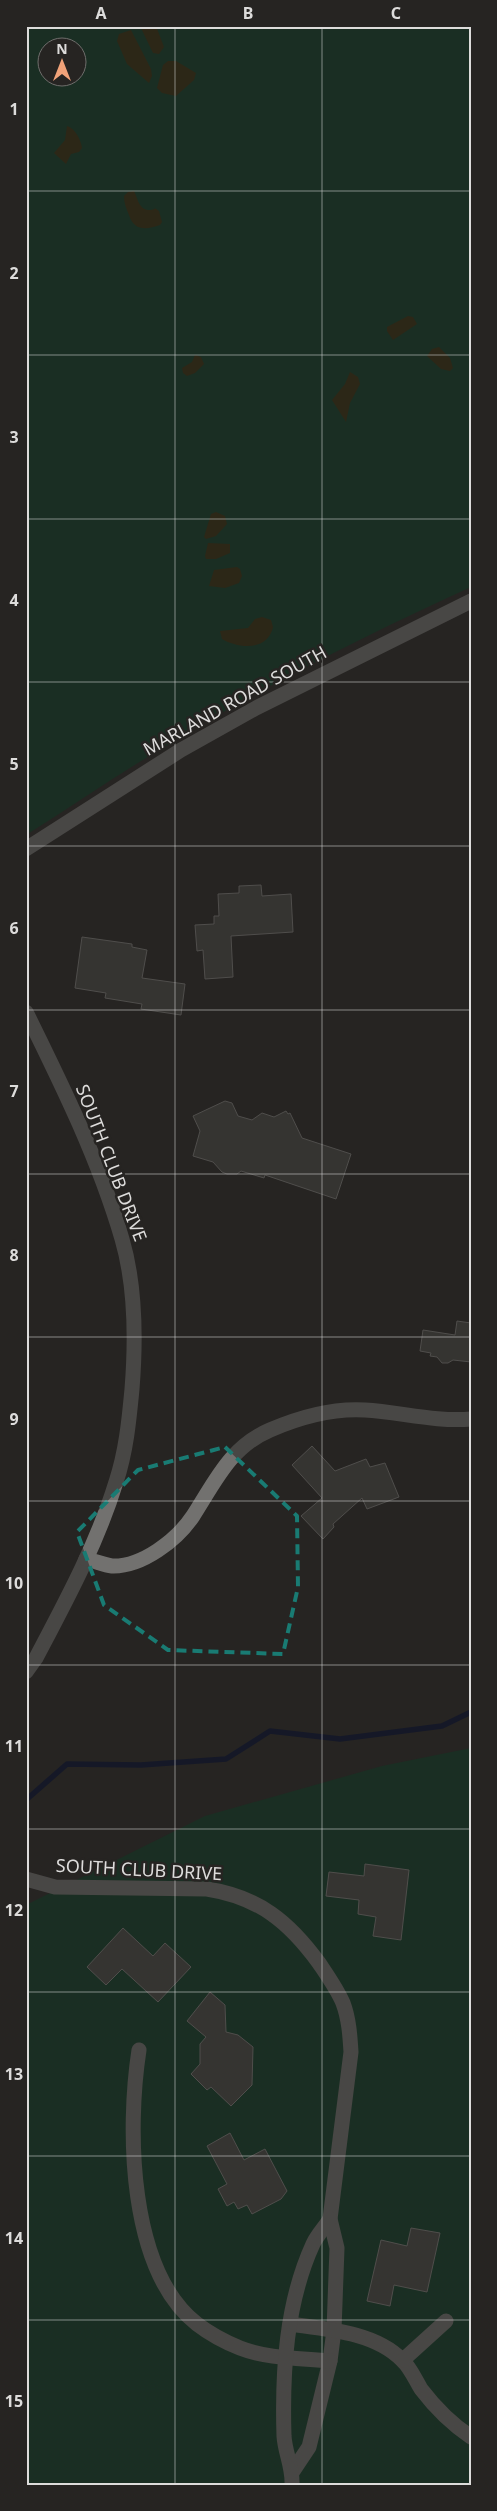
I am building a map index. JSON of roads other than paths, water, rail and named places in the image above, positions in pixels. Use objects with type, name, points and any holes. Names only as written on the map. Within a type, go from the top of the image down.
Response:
[{"type":"street","name":"MARLAND ROAD SOUTH","points":[[26,849],[181,750],[256,708],[471,601]]},
{"type":"street","name":"SOUTH CLUB DRIVE","points":[[26,1012],[66,1095],[103,1185],[122,1239],[133,1301],[134,1358],[127,1440],[117,1482],[86,1559],[36,1658],[26,1672]]},
{"type":"street","points":[[86,1559],[111,1566],[130,1564],[151,1554],[169,1542],[193,1517],[212,1482],[236,1453],[268,1431],[309,1415],[343,1410],[366,1410],[431,1418],[471,1419]]},
{"type":"street","name":"SOUTH CLUB DRIVE","points":[[26,1879],[54,1887],[207,1889],[228,1892],[246,1898],[265,1908],[286,1924],[305,1944],[325,1972],[343,2003],[349,2027],[351,2052],[330,2219],[337,2248],[334,2330],[330,2361],[309,2447],[293,2478]]},
{"type":"street","points":[[139,2050],[133,2088],[133,2168],[144,2228],[158,2269],[179,2304],[197,2324],[242,2349],[259,2354],[330,2361]]},
{"type":"street","name":"SOUTH CLUB DRIVE","points":[[293,2478],[284,2438],[286,2356],[290,2324],[295,2297],[313,2243],[330,2219]]},
{"type":"street","points":[[403,2360],[446,2321]]},
{"type":"street","points":[[290,2324],[334,2330],[374,2342],[403,2360],[422,2390],[471,2437]]},
{"type":"waterway","points":[[26,1800],[67,1764],[141,1765],[226,1759],[270,1731],[340,1739],[442,1726],[471,1712]]}]
